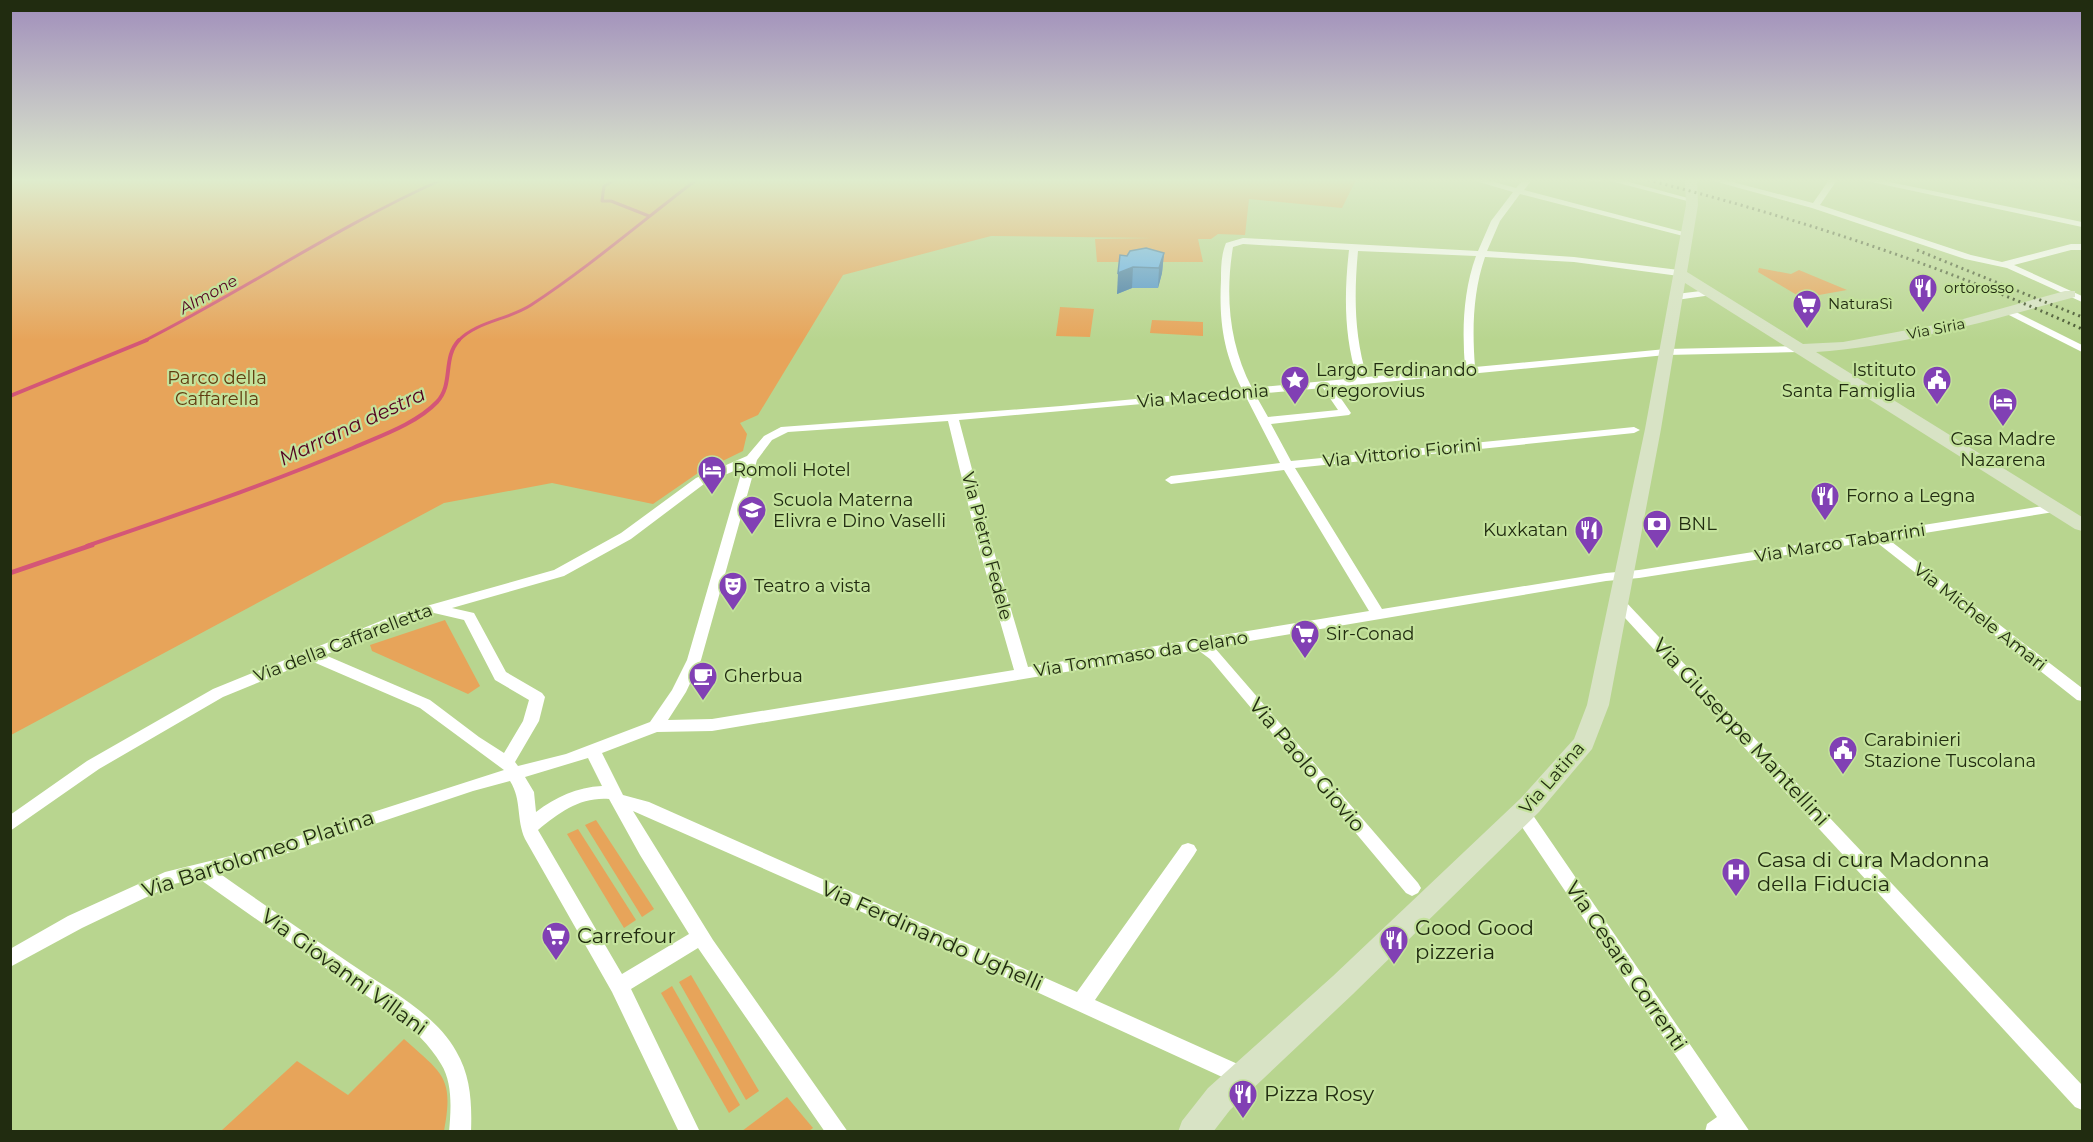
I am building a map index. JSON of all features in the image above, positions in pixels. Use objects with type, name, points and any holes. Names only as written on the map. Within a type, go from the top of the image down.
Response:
[{"type":"street","points":[[1470,370],[1468,306],[1481,252],[1490,233]]},
{"type":"street","points":[[1896,233],[1972,259],[2006,266],[2071,297]]},
{"type":"street","points":[[1679,273],[1687,234]]},
{"type":"street","points":[[1378,615],[1287,465],[1248,392],[1232,354],[1224,315],[1226,261],[1228,246],[1233,242],[1481,252],[1586,260],[1679,273],[2082,525]]},
{"type":"street","points":[[2006,266],[2081,244]]},
{"type":"street","points":[[1354,248],[1351,314],[1354,347],[1364,380]]},
{"type":"street","name":"Via Latina","points":[[1193,1131],[1219,1100],[1522,813],[1572,760],[1588,737],[1598,705],[1625,576],[1679,273]]},
{"type":"street","points":[[1676,297],[1709,293]]},
{"type":"street","name":"Via Siria","points":[[1799,349],[1843,346],[1936,329],[2071,297]]},
{"type":"street","points":[[2014,309],[2082,349]]},
{"type":"street","name":"Via Macedonia","points":[[751,459],[768,438],[788,429],[953,418],[1666,352],[1799,349]]},
{"type":"street","points":[[1264,421],[1345,413],[1326,384]]},
{"type":"street","name":"Via Pietro Fedele","points":[[953,418],[985,545],[1022,673]]},
{"type":"street","name":"Via Vittorio Fiorini","points":[[1171,480],[1279,468],[1287,465],[1634,430]]},
{"type":"street","points":[[656,726],[678,692],[694,660],[751,459]]},
{"type":"street","name":"Via della Caffarelletta","points":[[10,824],[93,765],[179,713],[238,683],[370,629],[425,610],[541,579],[565,570],[634,531],[704,478],[751,459]]},
{"type":"street","name":"Via Marco Tabarrini","points":[[1625,576],[2056,508]]},
{"type":"street","name":"Via Michele Amari","points":[[1878,537],[2082,696]]},
{"type":"street","name":"Via Tommaso da Celano","points":[[592,750],[656,726],[712,725],[1606,577],[1625,576]]},
{"type":"street","name":"Via Giuseppe Mantellini","points":[[1619,603],[2082,1100]]},
{"type":"street","points":[[425,610],[456,612],[469,616],[500,676],[537,697],[536,706],[512,767]]},
{"type":"street","name":"Via Paolo Giovio","points":[[1201,644],[1215,655],[1412,888]]},
{"type":"street","points":[[311,655],[425,704],[473,741],[512,767],[526,792],[529,828],[619,986],[690,1131]]},
{"type":"street","points":[[592,750],[616,797],[700,937],[838,1131]]},
{"type":"street","name":"Via Bartolomeo Platina","points":[[10,959],[117,900],[171,877],[255,857],[446,793],[512,767],[592,750]]},
{"type":"street","name":"Via Ferdinando Ughelli","points":[[529,828],[559,804],[577,795],[590,792],[616,797],[644,807],[1244,1077]]},
{"type":"street","name":"Via Cesare Correnti","points":[[1522,813],[1729,1127]]},
{"type":"street","points":[[1082,1003],[1188,850]]},
{"type":"street","name":"Via Giovanni Villani","points":[[201,870],[399,1008],[425,1030],[452,1065],[460,1101],[460,1131]]},
{"type":"street","points":[[619,986],[700,937]]},
{"type":"green space","name":"Parco della Caffarella","points":[[11,233],[1245,233],[1218,234],[1211,239],[1198,239],[1203,262],[1097,262],[1095,239],[1153,238],[991,236],[843,275],[758,415],[740,423],[747,434],[743,451],[698,473],[653,504],[552,483],[444,503],[11,735]]},
{"type":"green space","points":[[1759,268],[1791,274],[1799,270],[1847,290],[1802,298],[1758,272]]},
{"type":"green space","points":[[1060,307],[1094,309],[1090,337],[1056,336]]},
{"type":"green space","points":[[1152,320],[1203,322],[1203,336],[1150,333]]},
{"type":"green space","points":[[445,620],[480,686],[468,694],[372,651],[370,645]]},
{"type":"green space","points":[[596,820],[654,909],[642,917],[585,825]]},
{"type":"green space","points":[[578,829],[636,920],[624,928],[567,834]]},
{"type":"green space","points":[[691,975],[759,1091],[746,1100],[679,982]]},
{"type":"green space","points":[[672,986],[740,1105],[729,1113],[661,993]]},
{"type":"green space","points":[[404,1039],[436,1069],[446,1087],[447,1113],[444,1131],[221,1131],[297,1061],[348,1095]]},
{"type":"green space","points":[[787,1097],[813,1128],[809,1131],[742,1131]]},
{"type":"building","points":[[1146,248],[1164,253],[1159,268],[1133,267],[1118,273],[1120,255],[1127,256],[1130,251]]},
{"type":"waterway","name":"Almone","points":[[144,341],[336,233]]},
{"type":"waterway","name":"Marrana destra","points":[[459,340],[474,329],[531,305],[628,233]]},
{"type":"waterway","name":"Almone","points":[[10,396],[147,340]]},
{"type":"waterway","name":"Marrana destra","points":[[87,546],[287,475],[375,439],[419,417],[442,395],[451,355],[459,340]]},
{"type":"waterway","name":"Marrana destra","points":[[10,573],[92,545]]},
{"type":"railway","points":[[1833,233],[1976,284],[2082,329]]},
{"type":"railway","points":[[1917,250],[2082,317]]},
{"type":"place","name":"ortorosso","points":[[1923,314]]},
{"type":"place","name":"NaturaSì","points":[[1807,330]]},
{"type":"place","name":"Largo Ferdinando Gregorovius","points":[[1295,406]]},
{"type":"place","name":"Istituto Santa Famiglia","points":[[1937,406]]},
{"type":"place","name":"Casa Madre Nazarena","points":[[2003,428]]},
{"type":"place","name":"Romoli Hotel","points":[[712,496]]},
{"type":"place","name":"Forno a Legna","points":[[1825,522]]},
{"type":"place","name":"Scuola Materna Elivra e Dino Vaselli","points":[[752,536]]},
{"type":"place","name":"BNL","points":[[1657,550]]},
{"type":"place","name":"Kuxkatan","points":[[1589,556]]},
{"type":"place","name":"Teatro a vista","points":[[733,612]]},
{"type":"place","name":"Sir-Conad","points":[[1305,660]]},
{"type":"place","name":"Gherbua","points":[[703,702]]},
{"type":"place","name":"Carabinieri Stazione Tuscolana","points":[[1843,776]]},
{"type":"place","name":"Casa di cura Madonna della Fiducia","points":[[1736,898]]},
{"type":"place","name":"Carrefour","points":[[556,962]]},
{"type":"place","name":"Good Good pizzeria","points":[[1394,966]]},
{"type":"place","name":"Pizza Rosy","points":[[1243,1120]]}]
